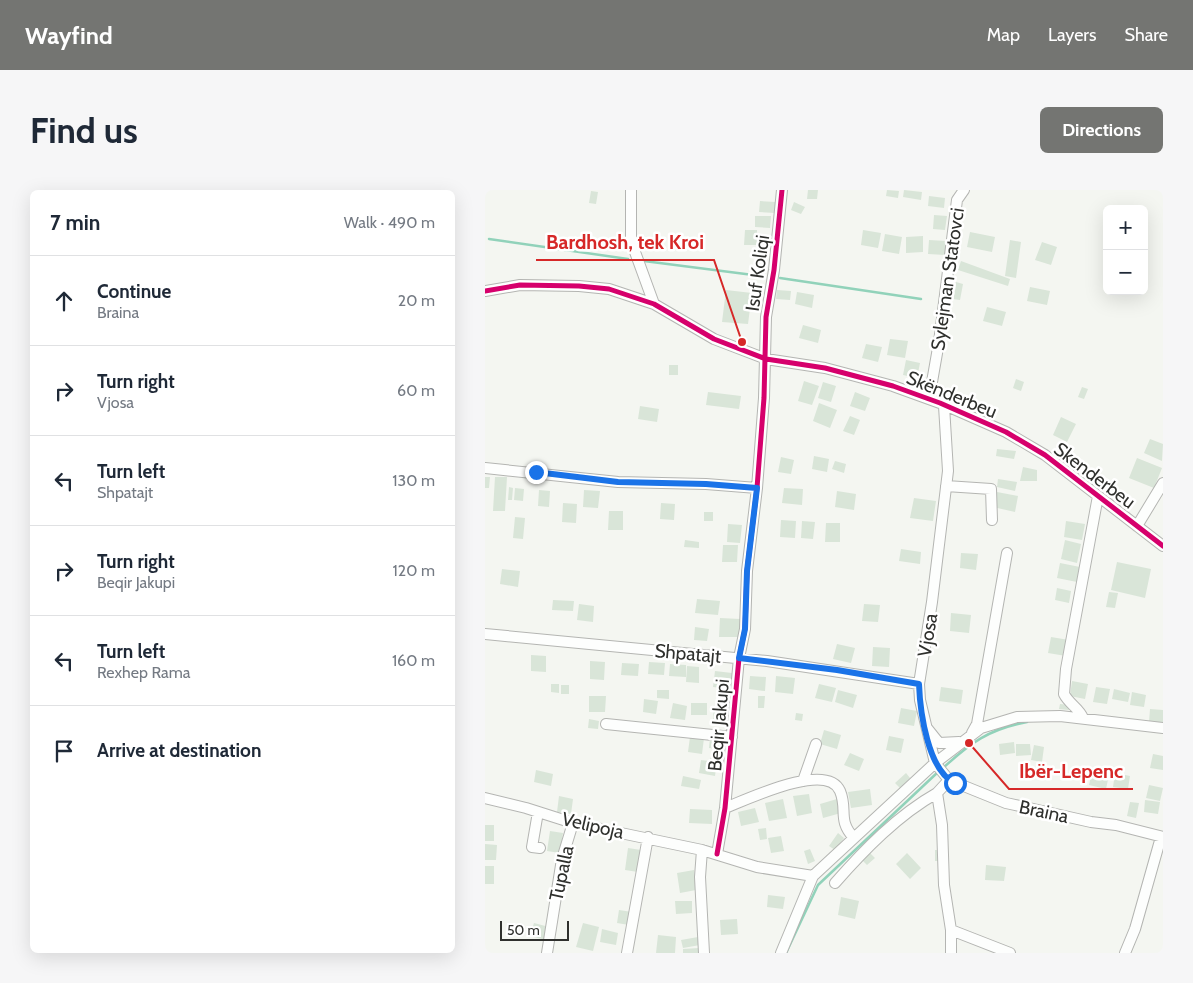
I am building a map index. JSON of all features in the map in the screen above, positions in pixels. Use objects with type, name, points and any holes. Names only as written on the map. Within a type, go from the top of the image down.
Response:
[{"type":"street","points":[[631,190],[631,241],[654,304]]},
{"type":"street","name":"Isuf Koliqi","points":[[766,359],[766,317],[774,270],[782,190]]},
{"type":"street","name":"Sylejman Statovci","points":[[929,399],[939,342],[957,200],[964,190]]},
{"type":"street","name":"Skënderbeu","points":[[485,291],[520,285],[579,286],[609,290],[654,304],[714,339],[766,359],[825,368],[893,386],[929,399],[1006,432]]},
{"type":"street","name":"Beqir Jakupi","points":[[717,854],[725,808],[739,658],[745,629],[747,571],[757,488],[766,359]]},
{"type":"street","name":"Vjosa","points":[[935,763],[925,725],[919,684],[933,593],[948,471],[944,406]]},
{"type":"street","name":"Skenderbeu","points":[[1006,432],[1045,455],[1163,546]]},
{"type":"street","points":[[485,468],[618,482],[706,484],[757,488]]},
{"type":"street","points":[[1137,526],[1163,483]]},
{"type":"street","points":[[946,486],[991,489],[992,520]]},
{"type":"street","points":[[1083,718],[1080,710],[1071,704],[1064,694],[1066,669],[1098,496]]},
{"type":"street","points":[[971,734],[977,724],[1007,553]]},
{"type":"street","name":"Shpatajt","points":[[485,634],[739,658],[837,670],[919,684]]},
{"type":"street","points":[[781,953],[813,876],[935,763],[959,742],[981,728],[1017,716],[1083,718],[1163,728]]},
{"type":"street","points":[[605,724],[732,737]]},
{"type":"street","points":[[925,725],[939,743],[959,742]]},
{"type":"street","points":[[803,781],[815,744]]},
{"type":"street","name":"Braina","points":[[935,763],[947,777],[1006,803],[1091,822],[1116,825],[1162,837]]},
{"type":"street","points":[[835,883],[851,864],[918,804],[937,793],[947,777]]},
{"type":"street","points":[[725,808],[769,791],[803,781],[823,779],[835,782],[841,796],[844,828],[854,838]]},
{"type":"street","points":[[937,793],[942,825],[944,885],[951,930],[951,953]]},
{"type":"street","name":"Velipoja","points":[[485,798],[573,823],[648,837],[702,850],[757,867],[813,876]]},
{"type":"street","points":[[538,812],[532,847],[540,848]]},
{"type":"street","name":"Tupalla","points":[[547,953],[562,859],[573,823]]},
{"type":"street","points":[[627,953],[648,837]]},
{"type":"street","points":[[1125,953],[1135,929],[1162,837]]},
{"type":"street","points":[[702,850],[701,877],[704,953]]},
{"type":"street","points":[[951,930],[1010,953]]},
{"type":"building","points":[[808,190],[818,190],[817,199],[807,199]]},
{"type":"building","points":[[887,190],[899,191],[898,198],[886,196]]},
{"type":"building","points":[[904,190],[922,192],[921,200],[903,197]]},
{"type":"building","points":[[591,191],[598,192],[596,204],[589,203]]},
{"type":"building","points":[[929,196],[945,198],[944,208],[928,206]]},
{"type":"building","points":[[760,201],[776,202],[775,213],[759,212]]},
{"type":"building","points":[[794,202],[805,207],[801,214],[791,210]]},
{"type":"building","points":[[934,215],[947,216],[945,230],[933,229]]},
{"type":"building","points":[[755,216],[771,216],[770,228],[755,227]]},
{"type":"building","points":[[745,230],[757,230],[757,245],[744,245]]},
{"type":"building","points":[[863,230],[881,233],[878,248],[861,245]]},
{"type":"building","points":[[970,232],[995,237],[992,252],[967,247]]},
{"type":"building","points":[[885,234],[902,237],[899,254],[882,251]]},
{"type":"building","points":[[923,236],[923,252],[906,253],[906,237]]},
{"type":"building","points":[[929,240],[946,241],[945,255],[928,254]]},
{"type":"building","points":[[1010,240],[1021,242],[1016,278],[1005,276]]},
{"type":"building","points":[[1042,242],[1057,247],[1051,265],[1035,260]]},
{"type":"building","points":[[961,261],[1010,279],[1008,286],[958,270]]},
{"type":"building","points":[[956,282],[963,284],[960,300],[953,299]]},
{"type":"building","points":[[1030,287],[1050,291],[1047,305],[1027,301]]},
{"type":"building","points":[[726,290],[752,293],[748,324],[722,322]]},
{"type":"building","points":[[777,290],[791,291],[790,300],[776,299]]},
{"type":"building","points":[[797,292],[814,295],[812,308],[795,304]]},
{"type":"building","points":[[987,307],[1006,312],[1002,326],[983,321]]},
{"type":"building","points":[[803,325],[821,330],[818,343],[799,338]]},
{"type":"building","points":[[890,339],[908,341],[905,358],[887,355]]},
{"type":"building","points":[[866,344],[882,347],[878,362],[862,358]]},
{"type":"building","points":[[906,360],[920,363],[917,378],[903,375]]},
{"type":"building","points":[[669,365],[678,365],[678,375],[669,375]]},
{"type":"building","points":[[1016,379],[1024,382],[1021,391],[1013,388]]},
{"type":"building","points":[[804,381],[819,386],[812,405],[798,401]]},
{"type":"building","points":[[823,382],[836,386],[831,402],[818,398]]},
{"type":"building","points":[[1082,387],[1088,389],[1084,399],[1078,397]]},
{"type":"building","points":[[708,392],[741,396],[739,409],[706,405]]},
{"type":"building","points":[[855,392],[870,398],[865,411],[850,406]]},
{"type":"building","points":[[819,403],[837,410],[830,428],[813,421]]},
{"type":"building","points":[[640,406],[659,409],[657,422],[638,419]]},
{"type":"building","points":[[850,416],[860,420],[854,435],[843,431]]},
{"type":"building","points":[[1061,417],[1076,424],[1067,442],[1053,435]]},
{"type":"building","points":[[1150,439],[1163,444],[1162,461],[1144,453]]},
{"type":"building","points":[[997,449],[1016,451],[1014,459],[996,456]]},
{"type":"building","points":[[814,456],[829,459],[827,472],[812,469]]},
{"type":"building","points":[[781,457],[794,460],[791,474],[778,472]]},
{"type":"building","points":[[1137,458],[1162,468],[1154,488],[1129,478]]},
{"type":"building","points":[[835,461],[846,464],[844,473],[832,469]]},
{"type":"building","points":[[1023,467],[1037,470],[1037,481],[1020,481]]},
{"type":"building","points":[[485,477],[490,477],[489,488],[485,488]]},
{"type":"building","points":[[495,477],[507,477],[505,511],[493,511]]},
{"type":"building","points":[[998,479],[1017,482],[1015,491],[997,487]]},
{"type":"building","points":[[509,487],[513,488],[512,500],[508,500]]},
{"type":"building","points":[[515,488],[524,489],[523,501],[514,500]]},
{"type":"building","points":[[784,488],[803,489],[802,505],[782,503]]},
{"type":"building","points":[[539,490],[550,491],[549,507],[538,506]]},
{"type":"building","points":[[584,490],[600,491],[598,508],[583,507]]},
{"type":"building","points":[[837,491],[856,494],[854,510],[835,507]]},
{"type":"building","points":[[997,492],[1018,496],[1015,512],[993,507]]},
{"type":"building","points":[[914,498],[936,501],[933,521],[910,518]]},
{"type":"building","points":[[563,503],[577,504],[576,523],[562,522]]},
{"type":"building","points":[[661,503],[675,504],[674,520],[660,519]]},
{"type":"building","points":[[609,511],[623,511],[623,530],[608,530]]},
{"type":"building","points":[[704,512],[713,512],[713,521],[704,521]]},
{"type":"building","points":[[515,517],[525,518],[523,539],[513,538]]},
{"type":"building","points":[[781,520],[796,521],[795,538],[780,537]]},
{"type":"building","points":[[802,521],[815,522],[813,539],[801,538]]},
{"type":"building","points":[[1066,521],[1085,524],[1082,540],[1064,537]]},
{"type":"building","points":[[826,523],[840,523],[840,542],[825,542]]},
{"type":"building","points":[[728,524],[742,525],[740,543],[727,542]]},
{"type":"building","points":[[685,540],[699,542],[699,548],[684,547]]},
{"type":"building","points":[[1065,540],[1081,544],[1077,563],[1061,559]]},
{"type":"building","points":[[723,545],[738,545],[737,562],[722,562]]},
{"type":"building","points":[[901,549],[921,552],[920,564],[899,561]]},
{"type":"building","points":[[961,553],[978,554],[976,570],[960,568]]},
{"type":"building","points":[[1117,562],[1151,569],[1145,598],[1111,590]]},
{"type":"building","points":[[1060,563],[1080,567],[1077,582],[1057,578]]},
{"type":"building","points":[[502,569],[520,571],[518,587],[500,584]]},
{"type":"building","points":[[1057,588],[1071,591],[1069,603],[1055,600]]},
{"type":"building","points":[[1109,592],[1118,593],[1115,608],[1106,607]]},
{"type":"building","points":[[697,599],[720,601],[718,615],[695,613]]},
{"type":"building","points":[[553,600],[574,601],[573,611],[552,610]]},
{"type":"building","points":[[579,604],[594,606],[593,622],[577,620]]},
{"type":"building","points":[[864,604],[880,605],[878,622],[862,621]]},
{"type":"building","points":[[951,613],[971,615],[969,633],[950,631]]},
{"type":"building","points":[[720,618],[740,619],[740,637],[719,637]]},
{"type":"building","points":[[695,627],[709,629],[707,641],[694,640]]},
{"type":"building","points":[[1051,637],[1069,640],[1066,656],[1048,653]]},
{"type":"building","points":[[837,644],[855,648],[851,663],[833,659]]},
{"type":"building","points":[[873,647],[890,648],[889,667],[872,666]]},
{"type":"building","points":[[531,655],[546,656],[546,672],[531,671]]},
{"type":"building","points":[[590,661],[605,662],[604,680],[590,679]]},
{"type":"building","points":[[649,662],[665,663],[664,675],[648,674]]},
{"type":"building","points":[[622,663],[639,664],[638,676],[621,675]]},
{"type":"building","points":[[670,664],[686,665],[686,677],[669,676]]},
{"type":"building","points":[[687,666],[699,667],[699,683],[686,682]]},
{"type":"building","points":[[715,671],[732,673],[731,689],[713,687]]},
{"type":"building","points":[[750,676],[766,677],[765,691],[749,689]]},
{"type":"building","points":[[776,676],[795,678],[793,694],[775,692]]},
{"type":"building","points":[[1072,681],[1088,684],[1085,699],[1070,696]]},
{"type":"building","points":[[551,684],[559,684],[559,693],[551,692]]},
{"type":"building","points":[[819,684],[836,688],[832,702],[815,698]]},
{"type":"building","points":[[561,685],[569,685],[569,694],[561,694]]},
{"type":"building","points":[[941,687],[963,690],[961,704],[939,701]]},
{"type":"building","points":[[1096,687],[1110,689],[1107,704],[1093,702]]},
{"type":"building","points":[[1114,689],[1130,693],[1128,702],[1112,699]]},
{"type":"building","points":[[657,690],[669,690],[669,699],[657,698]]},
{"type":"building","points":[[838,690],[857,695],[853,708],[835,702]]},
{"type":"building","points":[[1132,692],[1146,695],[1144,707],[1130,705]]},
{"type":"building","points":[[589,696],[606,696],[605,712],[589,712]]},
{"type":"building","points":[[758,696],[765,696],[764,708],[758,708]]},
{"type":"building","points":[[644,699],[658,701],[656,714],[643,712]]},
{"type":"building","points":[[673,703],[687,706],[685,720],[670,718]]},
{"type":"building","points":[[691,703],[707,703],[707,715],[691,715]]},
{"type":"building","points":[[1060,704],[1070,705],[1069,710],[1059,709]]},
{"type":"building","points":[[714,706],[729,707],[728,720],[713,719]]},
{"type":"building","points":[[901,708],[917,711],[914,726],[898,723]]},
{"type":"building","points":[[1150,709],[1163,710],[1163,723],[1149,722]]},
{"type":"building","points":[[796,713],[803,714],[802,721],[795,720]]},
{"type":"building","points":[[589,719],[599,721],[598,729],[588,728]]},
{"type":"building","points":[[824,730],[841,735],[837,749],[820,744]]},
{"type":"building","points":[[889,736],[904,739],[901,753],[886,750]]},
{"type":"building","points":[[690,737],[704,738],[702,754],[688,752]]},
{"type":"building","points":[[710,738],[723,740],[721,760],[710,759],[716,749],[709,748]]},
{"type":"building","points":[[1014,742],[1015,753],[1000,755],[999,744]]},
{"type":"building","points":[[1016,744],[1030,744],[1031,755],[1016,756]]},
{"type":"building","points":[[1034,745],[1044,747],[1042,762],[1031,760]]},
{"type":"building","points":[[850,753],[864,759],[859,771],[844,765]]},
{"type":"building","points":[[1153,754],[1163,756],[1163,770],[1150,768]]},
{"type":"building","points":[[701,760],[717,762],[715,776],[699,773]]},
{"type":"building","points":[[536,770],[553,774],[551,786],[534,782]]},
{"type":"building","points":[[1092,772],[1109,775],[1106,789],[1089,785]]},
{"type":"building","points":[[906,773],[910,778],[900,788],[895,783]]},
{"type":"building","points":[[1115,773],[1130,776],[1128,789],[1113,787]]},
{"type":"building","points":[[683,776],[701,780],[699,789],[681,786]]},
{"type":"building","points":[[1149,785],[1163,788],[1160,801],[1146,798]]},
{"type":"building","points":[[870,789],[872,805],[851,808],[848,792]]},
{"type":"building","points":[[809,794],[812,813],[797,816],[793,796]]},
{"type":"building","points":[[559,796],[573,799],[571,814],[557,812]]},
{"type":"building","points":[[783,799],[787,818],[769,821],[765,803]]},
{"type":"building","points":[[837,799],[841,813],[823,818],[820,804]]},
{"type":"building","points":[[1145,800],[1160,802],[1158,814],[1144,812]]},
{"type":"building","points":[[1130,802],[1139,803],[1136,818],[1127,816]]},
{"type":"building","points":[[755,808],[759,822],[741,826],[738,812]]},
{"type":"building","points":[[690,809],[712,810],[712,824],[689,823]]},
{"type":"building","points":[[485,825],[494,825],[494,841],[485,841]]},
{"type":"building","points":[[766,828],[767,839],[760,840],[758,829]]},
{"type":"building","points":[[550,831],[563,833],[560,853],[547,851]]},
{"type":"building","points":[[838,833],[844,838],[835,850],[829,846]]},
{"type":"building","points":[[781,836],[784,851],[771,853],[768,838]]},
{"type":"building","points":[[485,844],[497,845],[496,860],[485,860]]},
{"type":"building","points":[[628,848],[641,850],[638,872],[625,870]]},
{"type":"building","points":[[810,849],[815,861],[808,864],[804,851]]},
{"type":"building","points":[[935,850],[942,850],[942,861],[935,861]]},
{"type":"building","points":[[870,853],[875,858],[867,865],[862,860]]},
{"type":"building","points":[[907,853],[921,868],[910,879],[896,864]]},
{"type":"building","points":[[986,865],[1006,867],[1004,881],[985,880]]},
{"type":"building","points":[[485,866],[494,866],[494,884],[485,884]]},
{"type":"building","points":[[694,870],[696,890],[680,893],[677,873]]},
{"type":"building","points":[[768,895],[785,897],[783,909],[767,907]]},
{"type":"building","points":[[841,897],[859,901],[855,919],[838,915]]},
{"type":"building","points":[[675,901],[692,901],[692,913],[676,914]]},
{"type":"building","points":[[619,910],[632,912],[629,925],[617,923]]},
{"type":"building","points":[[737,919],[738,934],[721,935],[720,920]]},
{"type":"building","points":[[534,923],[549,927],[546,940],[530,936]]},
{"type":"building","points":[[583,923],[599,927],[593,951],[576,947]]},
{"type":"building","points":[[602,929],[618,933],[616,945],[600,942]]},
{"type":"building","points":[[658,935],[676,937],[675,953],[656,953]]},
{"type":"building","points":[[698,937],[700,945],[683,948],[681,940]]},
{"type":"building","points":[[699,948],[699,953],[683,953],[683,949]]},
{"type":"waterway","points":[[489,239],[628,259]]},
{"type":"waterway","points":[[644,261],[761,276]]},
{"type":"waterway","points":[[780,278],[921,299]]},
{"type":"waterway","points":[[942,769],[981,738],[1002,729],[1027,722]]},
{"type":"waterway","points":[[786,953],[818,885],[938,772]]},
{"type":"cycle path","points":[[717,854],[725,808],[739,658],[745,629],[747,571],[757,488],[764,398],[766,317],[774,270],[782,190]]},
{"type":"cycle path","points":[[485,291],[520,285],[579,286],[609,289],[654,304],[714,339],[766,359],[825,368],[893,386],[940,403],[1006,432],[1045,455],[1163,546]]},
{"type":"place","name":"Bardhosh, tek Kroi","points":[[742,342]]},
{"type":"place","name":"Ibër-Lepenc","points":[[969,743]]},
{"type":"route","points":[[536,472],[618,482],[706,484],[757,488],[752,516],[747,571],[745,629],[739,658],[837,670],[919,684],[925,725],[935,763],[949,780],[955,783]]}]
